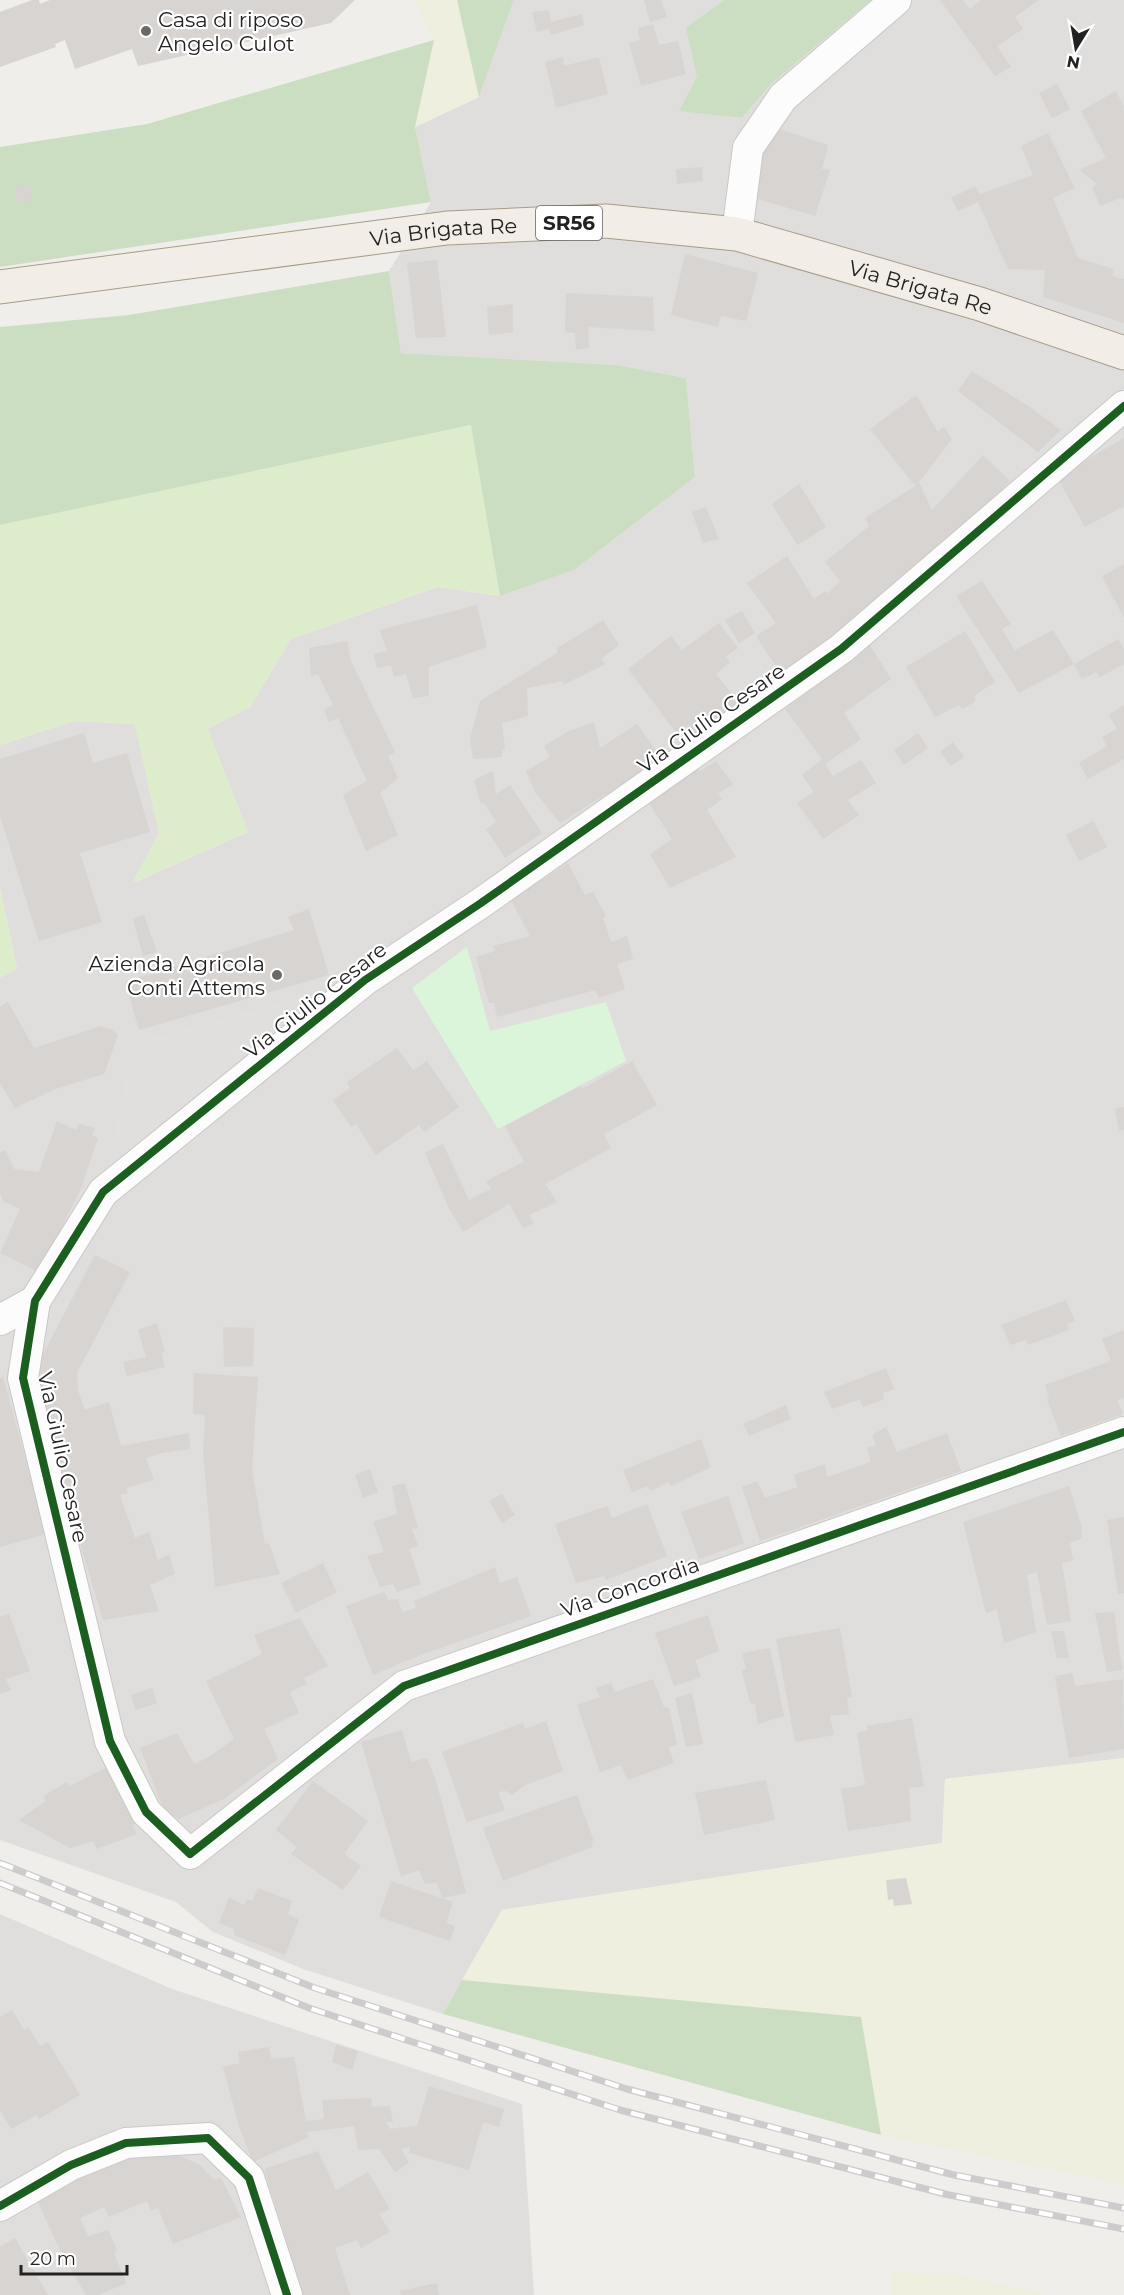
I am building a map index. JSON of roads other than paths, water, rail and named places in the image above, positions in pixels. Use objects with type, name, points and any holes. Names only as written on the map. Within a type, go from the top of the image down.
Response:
[{"type":"main road","name":"Via Brigata Re","points":[[0,287],[447,228],[606,221],[737,234],[980,304],[1124,353]]},
{"type":"street","points":[[737,234],[748,148],[783,96],[896,0]]},
{"type":"street","name":"Via Giulio Cesare","points":[[190,1854],[146,1812],[110,1741],[23,1378],[35,1301],[103,1192],[365,980],[481,903],[841,649],[1124,406]]},
{"type":"street","points":[[0,1320],[35,1301]]},
{"type":"street","name":"Via Concordia","points":[[190,1854],[404,1686],[1124,1432]]},
{"type":"street","points":[[0,2206],[71,2165],[126,2143],[208,2138],[249,2178],[287,2295]]},
{"type":"railway","points":[[0,1863],[315,1988],[627,2089],[954,2175],[1124,2208]]},
{"type":"railway","points":[[0,1883],[309,2008],[620,2110],[949,2195],[1124,2229]]},
{"type":"place","name":"Casa di riposo Angelo Culot","points":[[146,31]]},
{"type":"place","name":"Azienda Agricola Conti Attems","points":[[277,975]]}]
